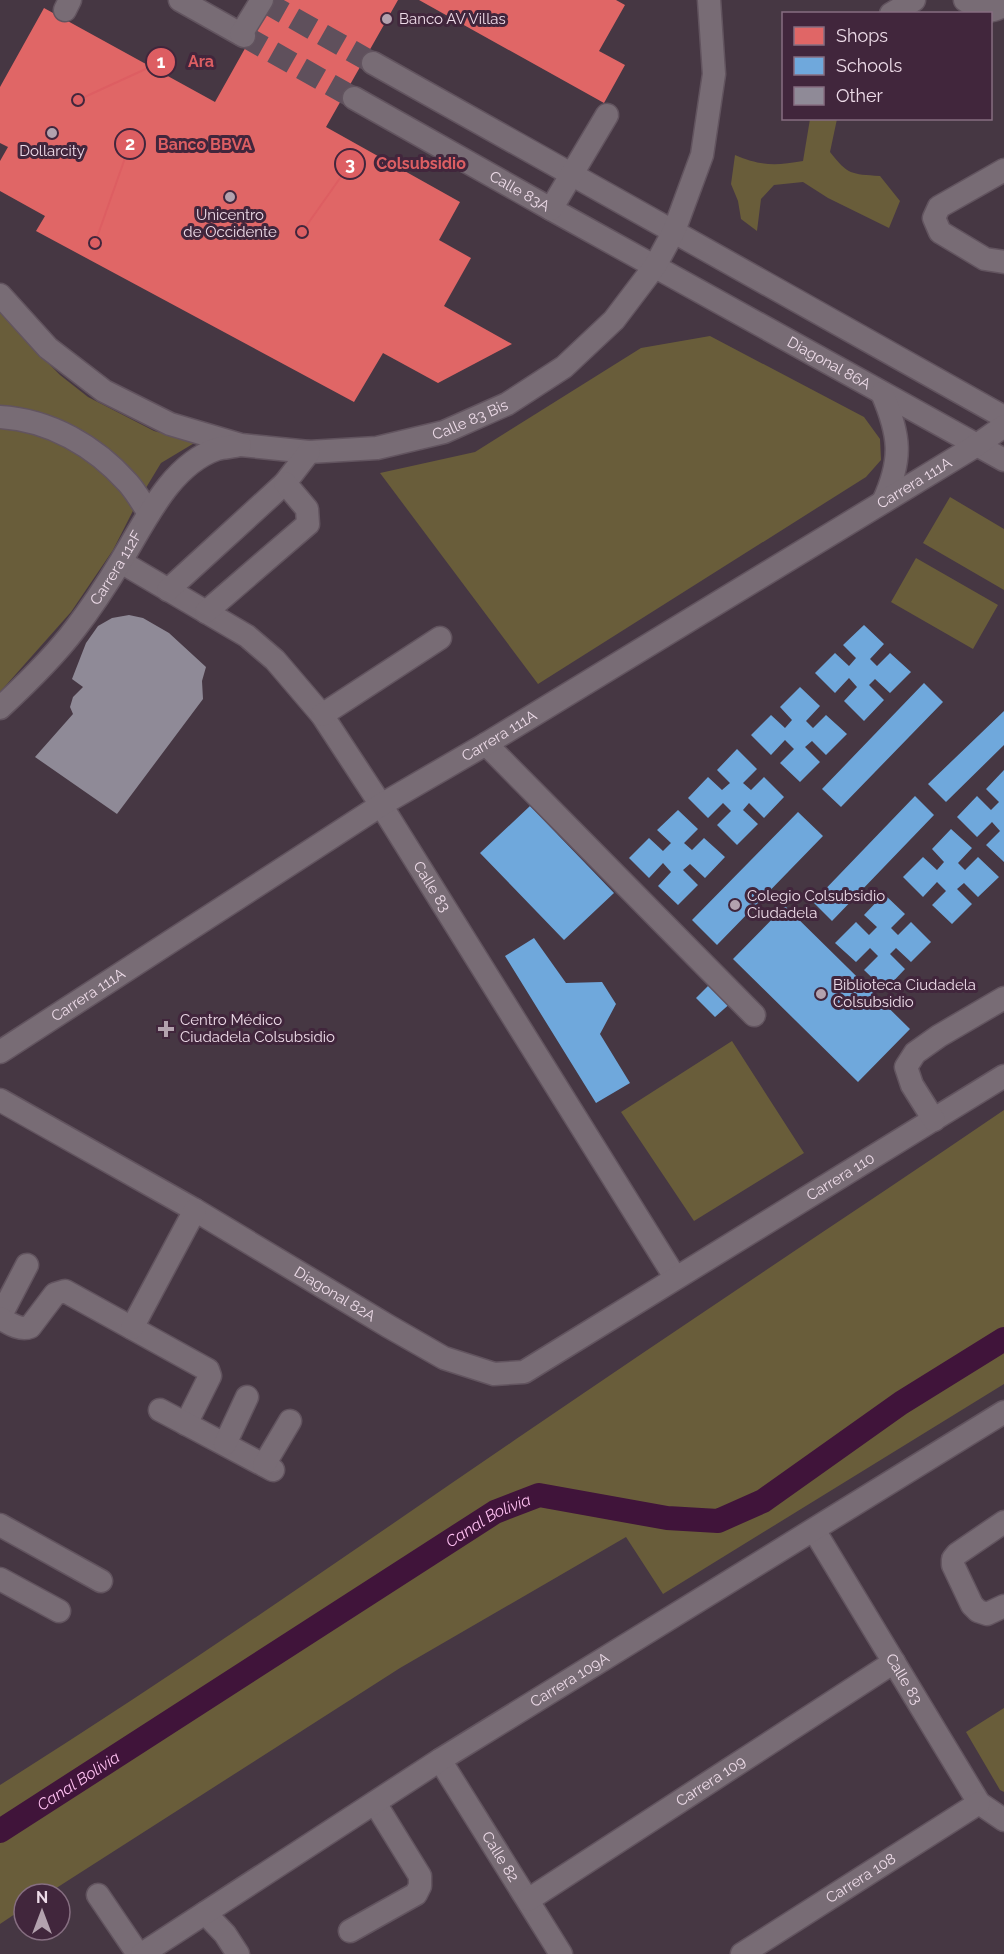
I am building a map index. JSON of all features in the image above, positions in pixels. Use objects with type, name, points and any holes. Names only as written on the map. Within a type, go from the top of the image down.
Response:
[{"type":"street","points":[[180,0],[243,35],[263,1]]},
{"type":"street","name":"Calle 83 Bis","points":[[0,295],[48,348],[104,391],[170,424],[241,445],[309,452],[377,448],[444,432],[507,404],[564,367],[614,320],[655,266],[674,231],[702,154],[714,74],[710,0]]},
{"type":"street","points":[[890,9],[914,0]]},
{"type":"street","points":[[965,0],[983,11],[995,11],[1004,5]]},
{"type":"street","name":"Calle 83A","points":[[572,176],[375,64],[356,98],[655,266]]},
{"type":"street","points":[[551,209],[607,115]]},
{"type":"street","points":[[1004,170],[939,207],[934,218],[940,232],[985,259],[1004,262]]},
{"type":"street","points":[[572,176],[1004,417]]},
{"type":"street","name":"Diagonal 86A","points":[[655,266],[1004,460]]},
{"type":"street","points":[[882,393],[893,419],[897,447],[893,476],[883,502]]},
{"type":"street","points":[[0,417],[45,426],[76,440],[105,459],[129,484],[148,513]]},
{"type":"street","name":"Carrera 111A","points":[[0,1052],[381,805],[486,744],[977,445],[1004,426]]},
{"type":"street","name":"Carrera 112F","points":[[0,708],[51,657],[75,629],[121,562],[148,513],[174,479],[198,460],[216,450],[241,445]]},
{"type":"street","points":[[168,590],[285,483],[309,452]]},
{"type":"street","points":[[206,612],[308,524],[307,509],[285,483]]},
{"type":"street","name":"Calle 83","points":[[121,562],[247,636],[275,660],[322,715],[381,805],[675,1277]]},
{"type":"street","points":[[322,715],[440,638]]},
{"type":"street","points":[[486,744],[754,1015]]},
{"type":"street","points":[[934,1120],[912,1085],[906,1067],[915,1053],[923,1047],[1004,998]]},
{"type":"street","name":"Carrera 110","points":[[675,1277],[1004,1076]]},
{"type":"street","name":"Diagonal 82A","points":[[0,1100],[195,1210],[444,1358],[494,1374],[524,1372],[675,1277]]},
{"type":"street","points":[[132,1328],[195,1210]]},
{"type":"street","points":[[27,1265],[0,1317],[26,1329],[30,1327],[55,1294],[65,1291],[132,1328],[210,1373],[186,1424]]},
{"type":"street","points":[[225,1444],[247,1397]]},
{"type":"street","points":[[160,1410],[268,1468],[290,1421]]},
{"type":"street","name":"Carrera 109A","points":[[140,1954],[440,1760],[1004,1412]]},
{"type":"street","points":[[1004,1522],[953,1559],[953,1565],[972,1605],[978,1611],[987,1614],[1004,1606]]},
{"type":"street","points":[[0,1525],[101,1581]]},
{"type":"street","name":"Calle 83","points":[[814,1530],[979,1803],[1004,1820]]},
{"type":"street","points":[[0,1579],[59,1611]]},
{"type":"street","name":"Carrera 109","points":[[528,1900],[894,1662]]},
{"type":"street","name":"Calle 82","points":[[440,1760],[561,1954]]},
{"type":"street","points":[[350,1931],[416,1894],[420,1886],[420,1876],[375,1803]]},
{"type":"street","name":"Carrera 108","points":[[755,1950],[979,1803]]},
{"type":"street","points":[[98,1895],[140,1954]]},
{"type":"street","points":[[205,1913],[225,1934],[238,1954]]},
{"type":"shaded area","points":[[810,120],[837,120],[830,152],[841,165],[851,172],[880,176],[900,201],[889,228],[828,198],[803,182],[774,185],[761,199],[757,231],[741,219],[738,201],[731,184],[735,155],[768,164],[803,161]]},
{"type":"shaded area","points":[[0,309],[21,336],[60,375],[88,397],[154,431],[196,442],[161,463],[113,550],[71,612],[0,692]]},
{"type":"shaded area","points":[[710,336],[864,417],[880,439],[881,460],[866,477],[538,684],[380,473],[475,452],[641,348]]},
{"type":"shaded area","points":[[950,497],[1004,529],[1004,590],[923,543]]},
{"type":"shaded area","points":[[916,558],[998,605],[973,649],[891,602]]},
{"type":"shaded area","points":[[732,1041],[804,1153],[694,1221],[621,1112]]},
{"type":"shaded area","points":[[1004,1110],[1004,1384],[663,1594],[626,1537],[400,1668],[66,1882],[12,1882],[12,1916],[0,1924],[0,1785],[198,1656]]},
{"type":"shaded area","points":[[1004,1708],[1004,1792],[1000,1790],[966,1732]]},
{"type":"building: Shops","name":"Unicentro de Occidente","points":[[272,0],[398,0],[326,127],[460,202],[439,240],[471,258],[444,306],[512,344],[438,383],[383,353],[354,402],[36,231],[45,216],[0,191],[0,161],[8,147],[0,143],[0,87],[44,8],[215,102]]},
{"type":"building: Shops","points":[[419,0],[616,0],[625,5],[599,51],[625,65],[604,103]]},
{"type":"building: Schools","points":[[864,625],[884,644],[870,659],[877,666],[890,653],[911,672],[890,693],[875,679],[869,685],[884,700],[864,721],[844,701],[857,687],[849,678],[835,693],[815,673],[835,653],[849,666],[856,658],[843,645]]},
{"type":"building: Schools","points":[[924,683],[943,702],[841,807],[822,789]]},
{"type":"building: Schools","points":[[800,687],[820,706],[806,721],[813,728],[826,715],[847,734],[826,755],[812,741],[805,747],[820,762],[800,782],[780,763],[794,749],[785,740],[771,755],[751,735],[771,715],[785,728],[792,720],[780,707]]},
{"type":"building: Schools","points":[[1004,711],[1004,745],[946,802],[928,784]]},
{"type":"building: Schools","points":[[737,749],[757,769],[743,783],[751,790],[764,777],[784,797],[764,818],[749,803],[743,810],[758,824],[737,845],[717,825],[731,811],[723,803],[708,818],[688,798],[708,777],[722,790],[730,783],[717,770]]},
{"type":"building: Schools","points":[[1004,770],[1004,862],[986,845],[1000,831],[992,822],[977,837],[957,817],[977,796],[991,810],[999,802],[986,789]]},
{"type":"building: Schools","points":[[915,796],[934,815],[832,921],[813,902]]},
{"type":"building: Schools","points":[[530,806],[614,893],[564,940],[480,853]]},
{"type":"building: Schools","points":[[678,810],[698,829],[684,843],[692,850],[704,838],[725,857],[705,878],[690,864],[683,870],[698,885],[678,905],[658,886],[671,872],[663,863],[649,878],[629,858],[649,838],[663,851],[671,843],[657,830]]},
{"type":"building: Schools","points":[[798,812],[823,836],[717,945],[692,920]]},
{"type":"building: Schools","points":[[951,829],[972,848],[958,863],[965,870],[978,857],[999,877],[978,897],[964,883],[957,889],[972,904],[952,924],[932,905],[946,891],[937,882],[923,897],[903,877],[923,857],[937,870],[944,862],[932,849]]},
{"type":"building: Schools","points":[[884,894],[905,914],[891,928],[898,935],[911,922],[931,942],[911,962],[896,948],[890,954],[905,969],[885,990],[864,970],[878,956],[870,948],[856,962],[835,943],[856,922],[869,935],[877,927],[864,915]]},
{"type":"building: Schools","name":"Biblioteca Ciudadela Colsubsidio","points":[[785,906],[910,1029],[858,1082],[733,959]]},
{"type":"building: Schools","points":[[534,938],[566,983],[602,982],[616,1004],[600,1034],[630,1083],[596,1103],[505,956]]},
{"type":"building: Schools","points":[[713,981],[733,1001],[715,1017],[696,998]]},
{"type":"building: Other","points":[[129,615],[143,618],[169,633],[206,667],[202,681],[203,699],[117,814],[35,757],[73,714],[70,707],[73,697],[83,687],[72,679],[86,643],[98,626],[112,618]]},
{"type":"waterway","name":"Canal Bolivia","points":[[0,1831],[495,1512],[539,1495],[667,1518],[718,1521],[763,1501],[901,1403],[1004,1339]]},
{"type":"tunnel","points":[[265,2],[373,63]]},
{"type":"tunnel","points":[[244,36],[354,98]]},
{"type":"place","name":"Banco AV Villas","points":[[387,19]]},
{"type":"place","name":"Ara","points":[[78,100]]},
{"type":"place","name":"Dollarcity","points":[[52,133]]},
{"type":"place","name":"Unicentro de Occidente","points":[[230,197]]},
{"type":"place","name":"Colsubsidio","points":[[302,232]]},
{"type":"place","name":"Banco BBVA","points":[[95,243]]},
{"type":"place","name":"Colegio Colsubsidio Ciudadela","points":[[735,905]]},
{"type":"place","name":"Biblioteca Ciudadela Colsubsidio","points":[[821,994]]},
{"type":"place","name":"Centro Médico Ciudadela Colsubsidio","points":[[166,1029]]}]
